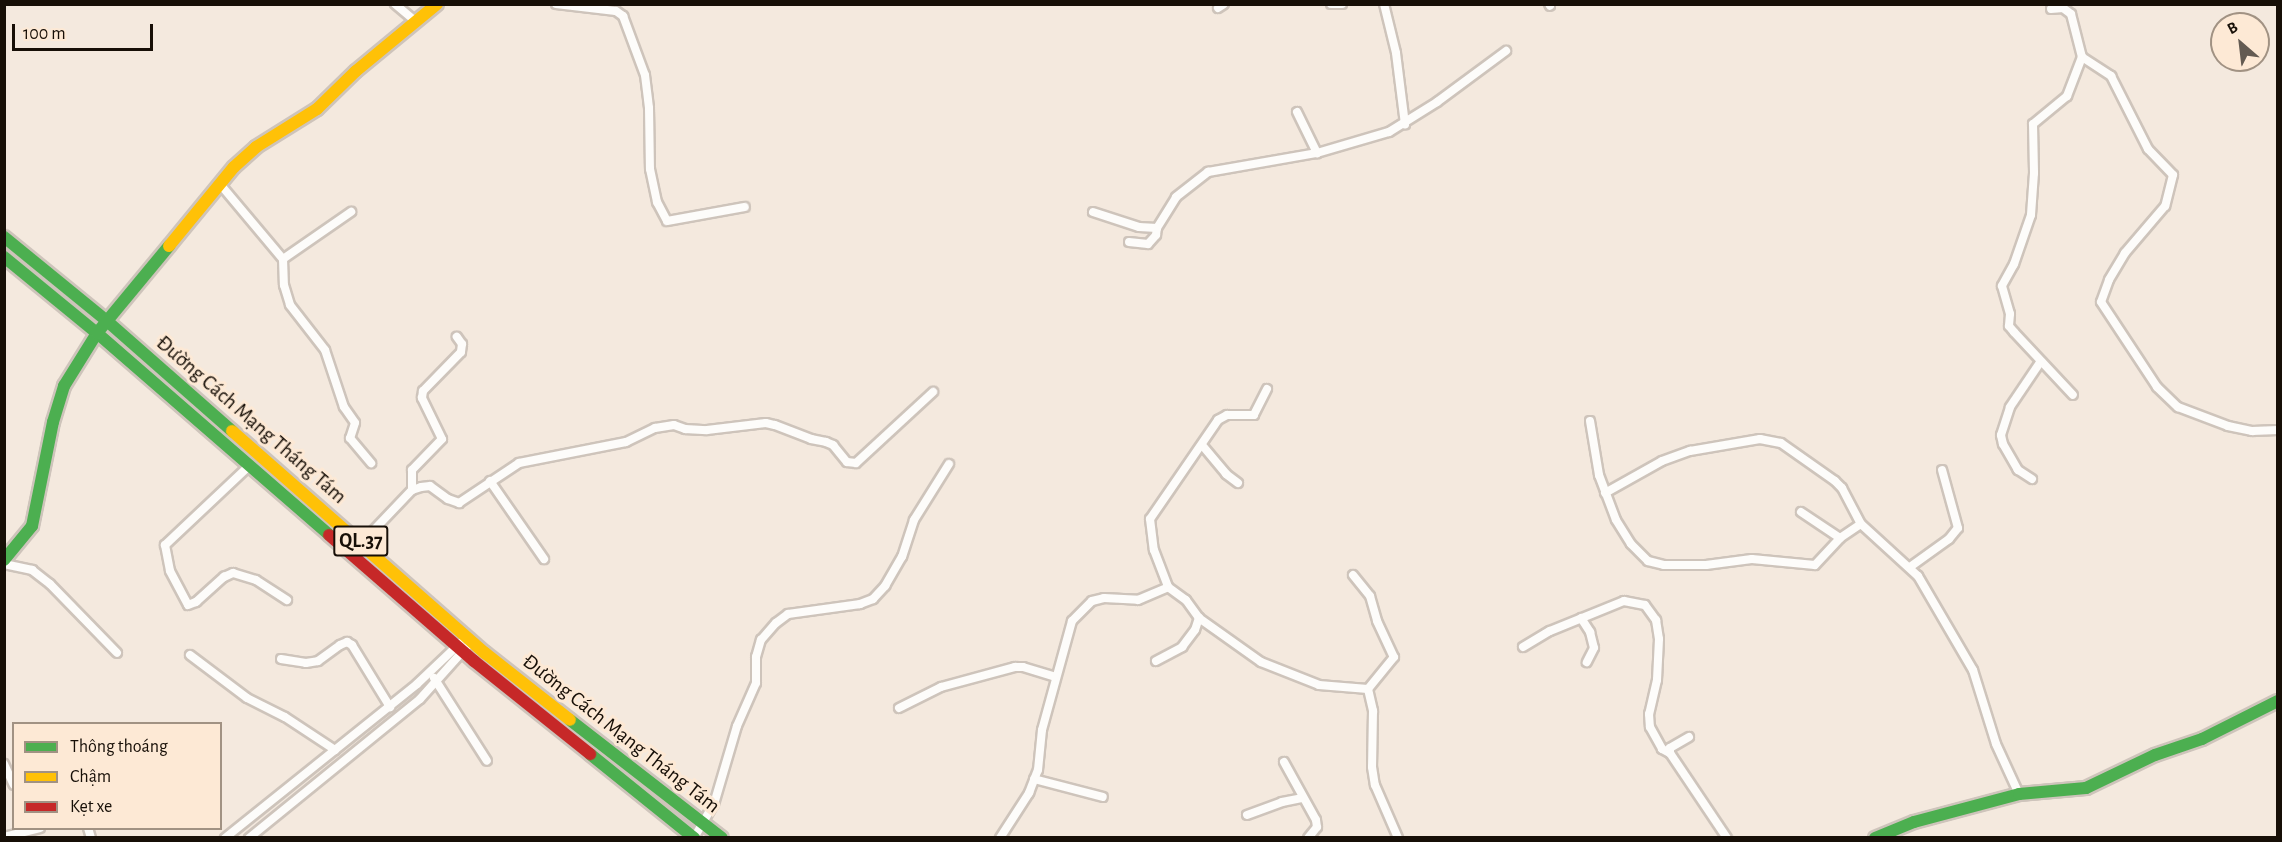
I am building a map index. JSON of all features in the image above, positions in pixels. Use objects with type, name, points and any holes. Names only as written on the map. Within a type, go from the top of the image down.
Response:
[{"type":"main road","points":[[4,562],[32,526],[53,422],[64,386],[97,333],[220,184],[256,147],[317,109],[356,71],[437,4]]},
{"type":"main road","name":"Đường Cách Mạng Tháng Tám","points":[[4,237],[107,321],[469,639],[722,837]]},
{"type":"main road","name":"Đường Cách Mạng Tháng Tám","points":[[4,257],[97,333],[460,649],[694,837]]},
{"type":"main road","points":[[1875,837],[1914,822],[2019,794],[2071,791],[2097,784],[2155,755],[2219,731],[2277,701]]},
{"type":"main road","points":[[606,768],[617,755]]},
{"type":"street","points":[[395,4],[415,21]]},
{"type":"street","points":[[556,4],[616,11],[623,16],[645,75],[650,108],[650,169],[657,202],[667,221],[745,207]]},
{"type":"street","points":[[1331,4],[1342,4]]},
{"type":"street","points":[[1384,4],[1396,53],[1405,124]]},
{"type":"street","points":[[2051,9],[2063,8],[2071,14],[2082,57],[2067,96],[2033,124],[2034,173],[2031,215],[2014,264],[2002,286],[2010,314],[2009,326],[2073,395]]},
{"type":"street","points":[[1129,242],[1148,244],[1156,235],[1157,228],[1176,197],[1208,172],[1317,153],[1370,138],[1405,124],[1506,51]]},
{"type":"street","points":[[2082,57],[2111,76],[2148,149],[2173,175],[2165,206],[2125,253],[2109,280],[2102,302],[2157,387],[2178,407],[2228,426],[2252,431],[2277,430]]},
{"type":"street","points":[[1297,112],[1317,153]]},
{"type":"street","points":[[220,184],[283,259],[284,285],[290,305],[325,350],[344,407],[355,423],[350,438],[371,463]]},
{"type":"street","points":[[283,259],[351,212]]},
{"type":"street","points":[[1093,212],[1139,227],[1157,228]]},
{"type":"street","points":[[412,490],[412,470],[442,439],[422,398],[423,391],[461,352],[462,344],[457,337]]},
{"type":"street","points":[[2032,479],[2018,470],[2002,444],[2001,435],[2010,407],[2042,361]]},
{"type":"street","points":[[1267,389],[1254,415],[1223,417],[1150,519],[1154,550],[1168,587],[1186,600],[1199,618],[1261,662],[1318,685],[1368,689]]},
{"type":"street","points":[[351,554],[412,490],[430,486],[448,499],[459,503],[519,463],[626,442],[655,428],[674,425],[685,429],[707,430],[766,423],[833,445],[847,462],[856,463],[933,392]]},
{"type":"street","points":[[1590,421],[1605,493],[1622,532],[1640,555],[1657,564],[1706,565],[1752,559],[1815,565],[1840,538],[1862,524]]},
{"type":"street","points":[[1605,493],[1662,461],[1690,451],[1770,440],[1787,447],[1835,481],[1842,488],[1862,524],[1918,576],[1972,670],[1996,744],[2019,794]]},
{"type":"street","points":[[1202,445],[1226,474],[1238,483]]},
{"type":"street","points":[[694,837],[714,804],[736,726],[756,683],[756,657],[761,640],[776,623],[788,614],[860,604],[873,599],[885,586],[902,557],[914,520],[949,464]]},
{"type":"street","points":[[250,465],[165,545],[170,571],[188,605],[196,602],[224,577],[233,573],[256,580],[287,600]]},
{"type":"street","points":[[1910,567],[1949,539],[1958,528],[1942,470]]},
{"type":"street","points":[[490,481],[544,559]]},
{"type":"street","points":[[1801,512],[1840,538]]},
{"type":"street","points":[[4,562],[32,570],[50,584],[117,653]]},
{"type":"street","points":[[1353,575],[1370,596],[1377,621],[1394,657],[1368,689]]},
{"type":"street","points":[[1000,837],[1029,793],[1038,770],[1042,730],[1072,621],[1080,610],[1092,601],[1104,598],[1138,600],[1168,587]]},
{"type":"street","points":[[1523,647],[1581,618],[1624,601],[1635,601],[1650,610],[1658,627],[1659,661],[1649,714],[1650,727],[1662,749],[1670,753],[1727,837]]},
{"type":"street","points":[[1156,661],[1182,647],[1195,630],[1199,618]]},
{"type":"street","points":[[1581,618],[1590,632],[1594,648],[1587,662]]},
{"type":"street","points":[[249,837],[435,683],[469,639]]},
{"type":"street","points":[[281,659],[318,661],[347,642],[352,645],[390,707]]},
{"type":"street","points":[[225,837],[460,649]]},
{"type":"street","points":[[190,655],[247,698],[285,717],[335,750]]},
{"type":"street","points":[[899,708],[940,687],[1015,667],[1023,667],[1056,677]]},
{"type":"street","points":[[430,672],[487,761]]},
{"type":"street","points":[[1368,689],[1373,711],[1372,768],[1375,786],[1398,837]]},
{"type":"street","points":[[1670,753],[1671,748],[1689,736]]},
{"type":"street","points":[[1284,762],[1317,824],[1308,837]]},
{"type":"street","points":[[1034,779],[1103,797]]},
{"type":"street","points":[[1247,815],[1282,802],[1302,798]]},
{"type":"street","points":[[264,806],[273,818]]},
{"type":"street","points":[[4,837],[25,833]]},
{"type":"traffic: fast","points":[[4,237],[107,321],[232,431]]},
{"type":"traffic: fast","points":[[4,560],[32,526],[53,422],[64,386],[97,333],[169,246]]},
{"type":"traffic: fast","points":[[4,257],[97,333],[329,535]]},
{"type":"traffic: fast","points":[[1875,838],[1914,822],[2019,794],[2086,788],[2155,755],[2202,739],[2278,701]]},
{"type":"traffic: fast","points":[[570,720],[722,838]]},
{"type":"traffic: fast","points":[[590,754],[694,838]]},
{"type":"traffic: slow","points":[[169,246],[234,167],[256,147],[317,109],[356,71],[437,4]]},
{"type":"traffic: slow","points":[[232,431],[485,653],[570,720]]},
{"type":"traffic: jam","points":[[329,535],[474,661],[590,754]]}]
